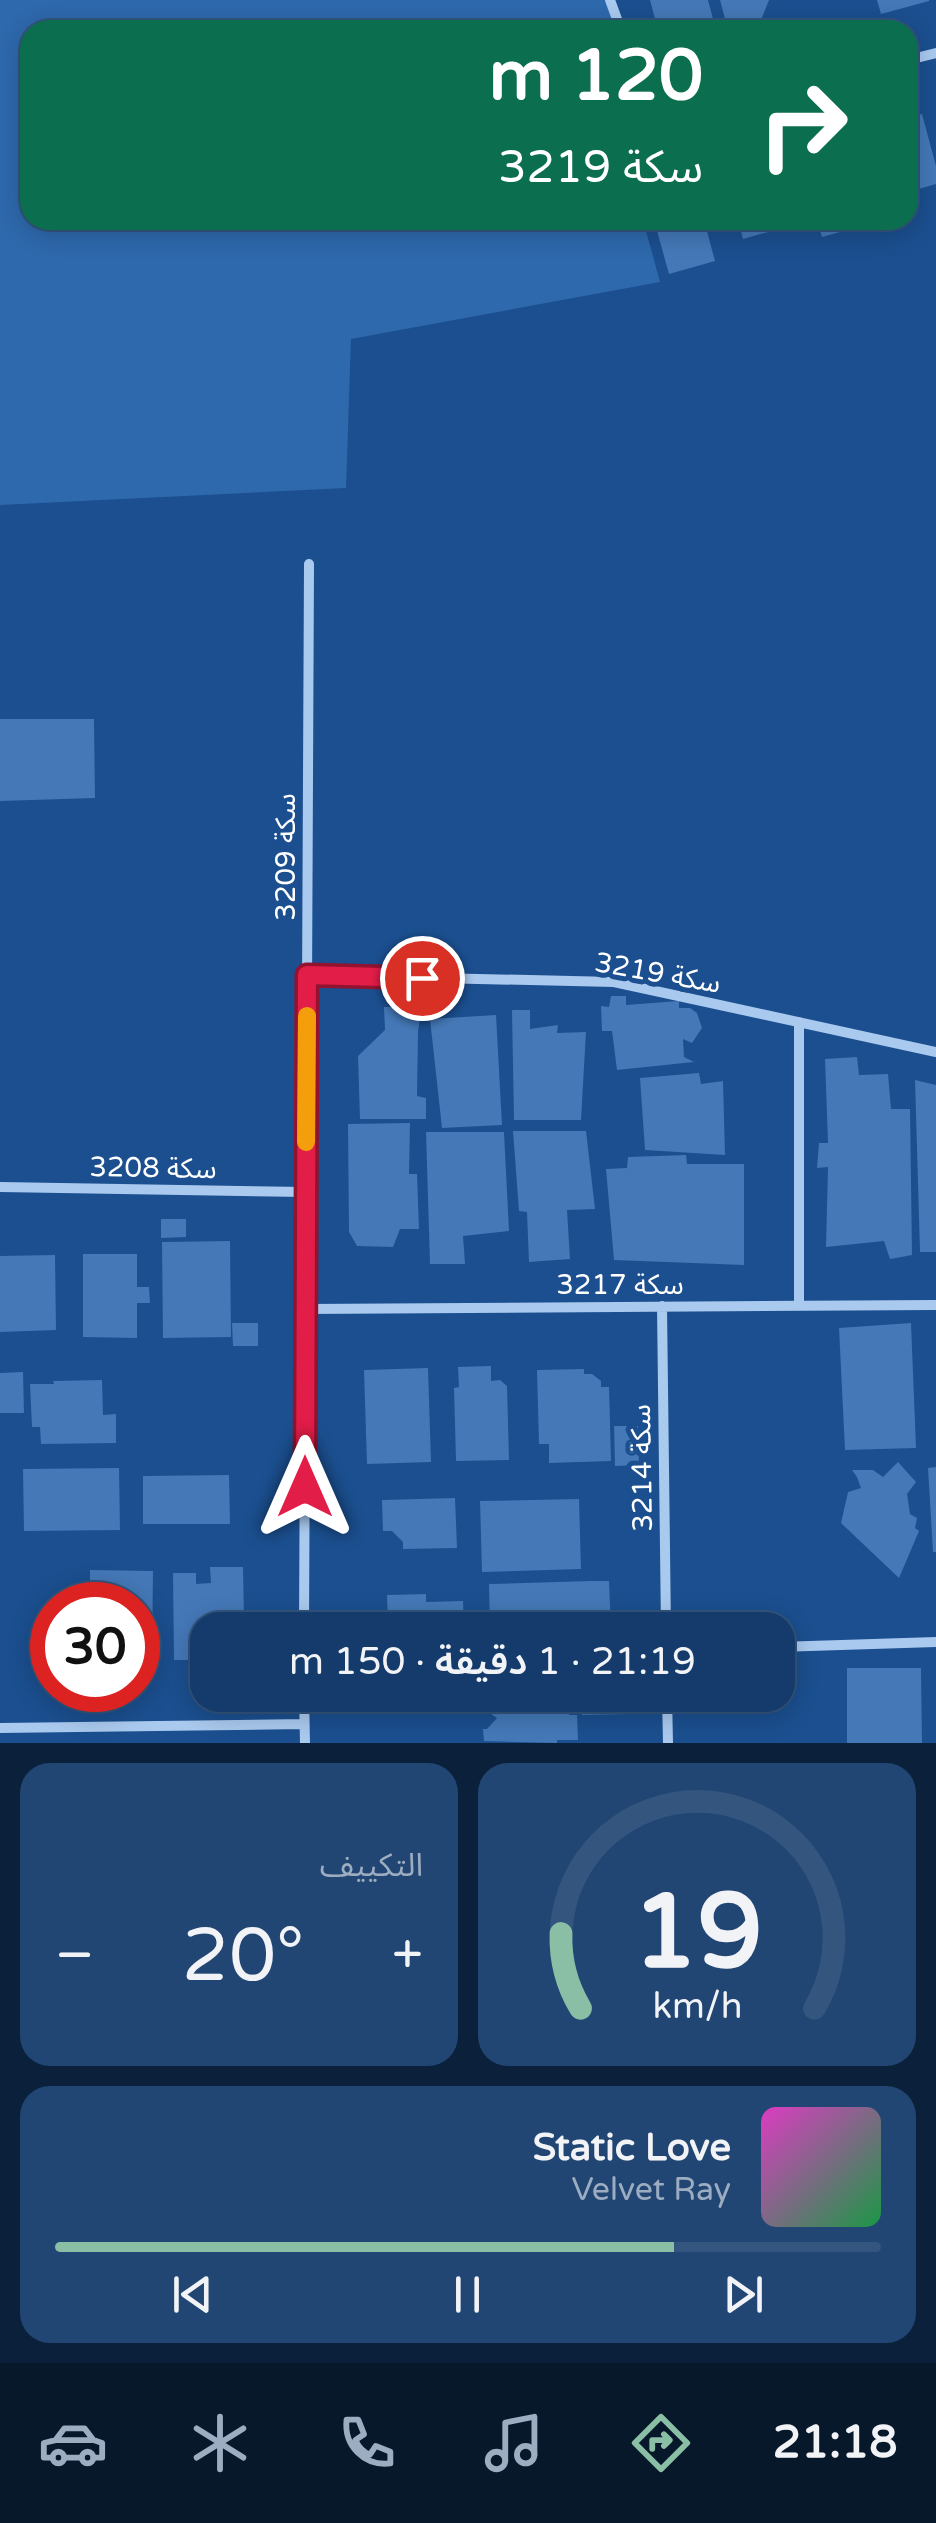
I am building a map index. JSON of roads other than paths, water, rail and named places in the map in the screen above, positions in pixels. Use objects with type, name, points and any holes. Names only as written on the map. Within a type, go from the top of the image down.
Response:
[{"type":"street","name":"سكة 3209","points":[[304,1612],[309,564]]},
{"type":"street","name":"سكة 3219","points":[[307,975],[614,982],[936,1052]]},
{"type":"street","points":[[799,1022],[799,1306]]},
{"type":"street","name":"سكة 3208","points":[[0,1187],[306,1192]]},
{"type":"street","name":"سكة 3217","points":[[305,1308],[936,1305]]},
{"type":"street","name":"سكة 3214","points":[[662,1306],[666,1612]]},
{"type":"street","points":[[795,1646],[936,1642]]},
{"type":"street","points":[[304,1712],[305,1743]]},
{"type":"street","points":[[667,1712],[668,1743]]},
{"type":"street","points":[[0,1728],[304,1724]]}]
